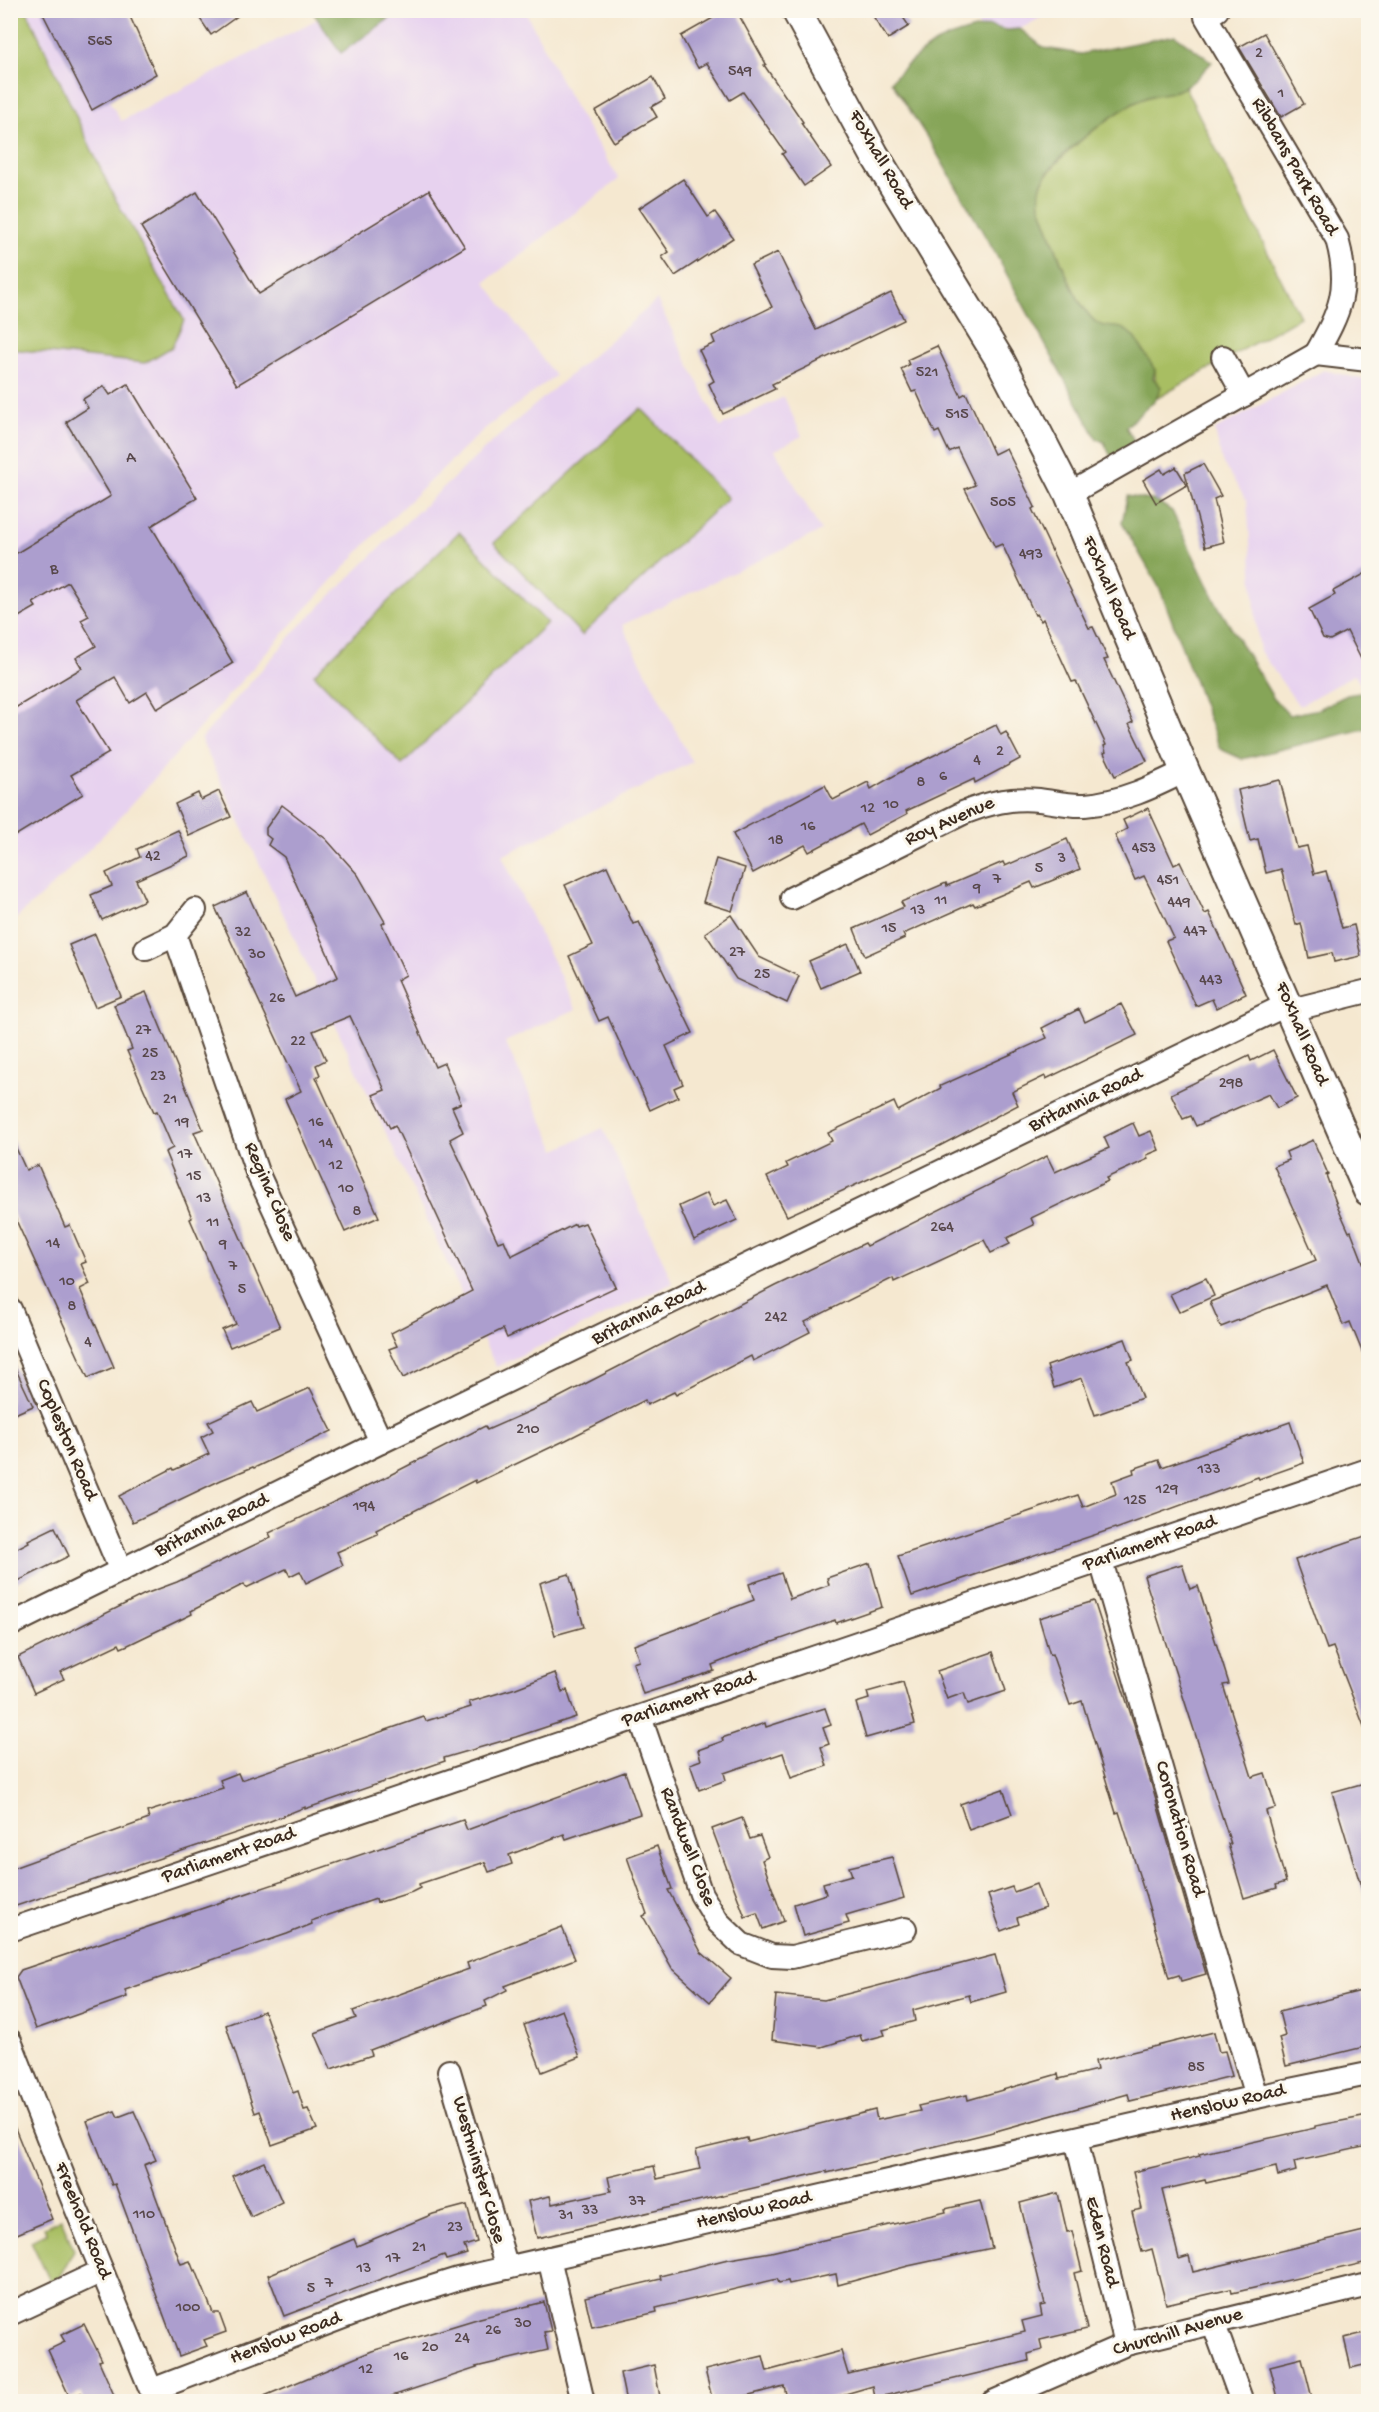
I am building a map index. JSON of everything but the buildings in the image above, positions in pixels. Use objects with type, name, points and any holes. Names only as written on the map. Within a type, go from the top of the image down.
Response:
[{"type":"street","name":"Foxhall Road","points":[[796,10],[874,154],[1000,360],[1069,495],[1185,771],[1290,1007],[1368,1191]]},
{"type":"street","name":"Ribbans Park Road","points":[[1217,10],[1206,17],[1337,239],[1340,249],[1344,284],[1339,309],[1316,354]]},
{"type":"street","points":[[1069,495],[1316,354],[1368,360]]},
{"type":"street","points":[[1222,357],[1244,395]]},
{"type":"street","name":"Roy Avenue","points":[[792,898],[990,802],[1019,799],[1040,800],[1063,805],[1085,805],[1143,792],[1185,771]]},
{"type":"street","points":[[146,949],[175,935],[195,910]]},
{"type":"street","name":"Regina Close","points":[[175,935],[257,1172],[381,1442]]},
{"type":"street","name":"Britannia Road","points":[[10,1625],[997,1143],[1290,1007],[1368,991]]},
{"type":"street","name":"Copleston Road","points":[[10,1309],[121,1571]]},
{"type":"street","name":"Parliament Road","points":[[10,1930],[1368,1470]]},
{"type":"street","name":"Coronation Road","points":[[1101,1561],[1256,2097]]},
{"type":"street","name":"Randwell Close","points":[[640,1717],[701,1894],[718,1922],[741,1944],[772,1956],[792,1957],[905,1929]]},
{"type":"street","name":"Freehold Road","points":[[10,2041],[154,2396]]},
{"type":"street","name":"Westminster Close","points":[[449,2071],[507,2268]]},
{"type":"street","name":"Henslow Road","points":[[154,2396],[372,2306],[458,2279],[1256,2097],[1368,2074]]},
{"type":"street","name":"Eden Road","points":[[1076,2139],[1126,2344]]},
{"type":"street","points":[[549,2258],[583,2402]]},
{"type":"street","points":[[10,2314],[102,2271]]},
{"type":"street","name":"Churchill Avenue","points":[[993,2402],[1126,2344],[1368,2285]]},
{"type":"street","points":[[1213,2322],[1242,2402]]},
{"type":"shaded area","points":[[11,11],[57,11],[121,121],[333,11],[525,11],[574,106],[619,179],[485,282],[555,376],[483,430],[381,528],[114,824],[62,877],[11,923]]},
{"type":"shaded area","points":[[971,11],[1053,11],[1020,29],[980,28]]},
{"type":"shaded area","points":[[657,300],[720,427],[784,397],[802,436],[775,450],[821,531],[622,625],[692,762],[502,856],[576,1009],[505,1042],[556,1150],[603,1128],[673,1283],[496,1367],[201,739],[299,627],[398,530],[492,442]]},
{"type":"shaded area","points":[[1324,370],[1368,381],[1368,701],[1355,674],[1299,706],[1260,651],[1247,501],[1222,462],[1215,430]]},
{"type":"green space","points":[[10,11],[27,11],[112,193],[184,320],[172,347],[145,363],[11,349]]},
{"type":"green space","points":[[312,11],[400,11],[341,53]]},
{"type":"green space","points":[[989,26],[1007,30],[1020,29],[1044,48],[1081,54],[1175,35],[1212,62],[1185,87],[1140,100],[1103,123],[1053,166],[1041,186],[1040,206],[1071,286],[1088,314],[1097,323],[1129,332],[1155,370],[1153,378],[1161,387],[1156,399],[1126,427],[1136,444],[1111,457],[1104,442],[1097,439],[994,251],[932,145],[891,81],[924,50],[946,38]]},
{"type":"green space","points":[[1185,87],[1300,317],[1156,399],[1155,370],[1123,329],[1099,324],[1087,313],[1079,300],[1040,206],[1039,192],[1046,177],[1056,164],[1084,138],[1115,115],[1141,100]]},
{"type":"green space","points":[[641,408],[728,498],[582,635],[494,543]]},
{"type":"green space","points":[[1127,496],[1156,501],[1172,511],[1215,601],[1274,699],[1289,715],[1319,709],[1347,695],[1365,692],[1368,702],[1368,728],[1242,759],[1220,749],[1160,589],[1122,523]]},
{"type":"green space","points":[[459,532],[547,623],[402,765],[314,674]]},
{"type":"green space","points":[[61,2219],[74,2250],[56,2283],[50,2281],[31,2241],[47,2233],[44,2227]]}]
